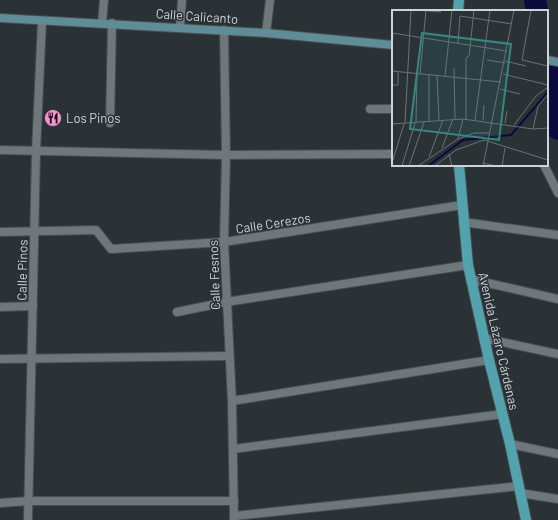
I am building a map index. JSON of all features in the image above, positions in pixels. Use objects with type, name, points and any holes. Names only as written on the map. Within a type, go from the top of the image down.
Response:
[{"type":"main road","points":[[458,10],[459,0]]},
{"type":"main road","name":"Avenida Lázaro Cárdenas","points":[[459,166],[463,222],[470,279],[488,360],[510,444],[526,520]]},
{"type":"street","points":[[102,23],[104,0]]},
{"type":"street","points":[[180,27],[182,0]]},
{"type":"street","points":[[266,33],[270,0]]},
{"type":"street","name":"Calle Calicanto","points":[[0,18],[224,30],[392,45]]},
{"type":"street","name":"Calle Pinos","points":[[28,520],[36,152],[42,21]]},
{"type":"street","points":[[110,123],[112,23]]},
{"type":"street","name":"Calle Fesnos","points":[[224,30],[226,155],[224,242],[228,356],[232,401],[234,518]]},
{"type":"street","points":[[370,109],[392,109]]},
{"type":"street","points":[[0,150],[36,152],[226,155],[392,154]]},
{"type":"street","points":[[544,166],[558,193]]},
{"type":"street","name":"Calle Cerezos","points":[[0,232],[34,230],[96,230],[111,249],[224,242],[462,206]]},
{"type":"street","points":[[463,222],[558,236]]},
{"type":"street","points":[[177,312],[226,302],[468,265]]},
{"type":"street","points":[[470,279],[558,299]]},
{"type":"street","points":[[0,307],[33,306]]},
{"type":"street","points":[[483,338],[558,354]]},
{"type":"street","points":[[0,359],[228,356]]},
{"type":"street","points":[[232,401],[488,360]]},
{"type":"street","points":[[233,449],[503,414]]},
{"type":"street","points":[[510,444],[558,454]]},
{"type":"street","points":[[234,518],[520,489],[558,500]]},
{"type":"street","points":[[0,503],[29,501],[234,501]]},
{"type":"waterway","points":[[535,0],[537,10]]},
{"type":"waterway","points":[[548,74],[558,129]]},
{"type":"place","name":"Los Pinos","points":[[53,118]]}]
